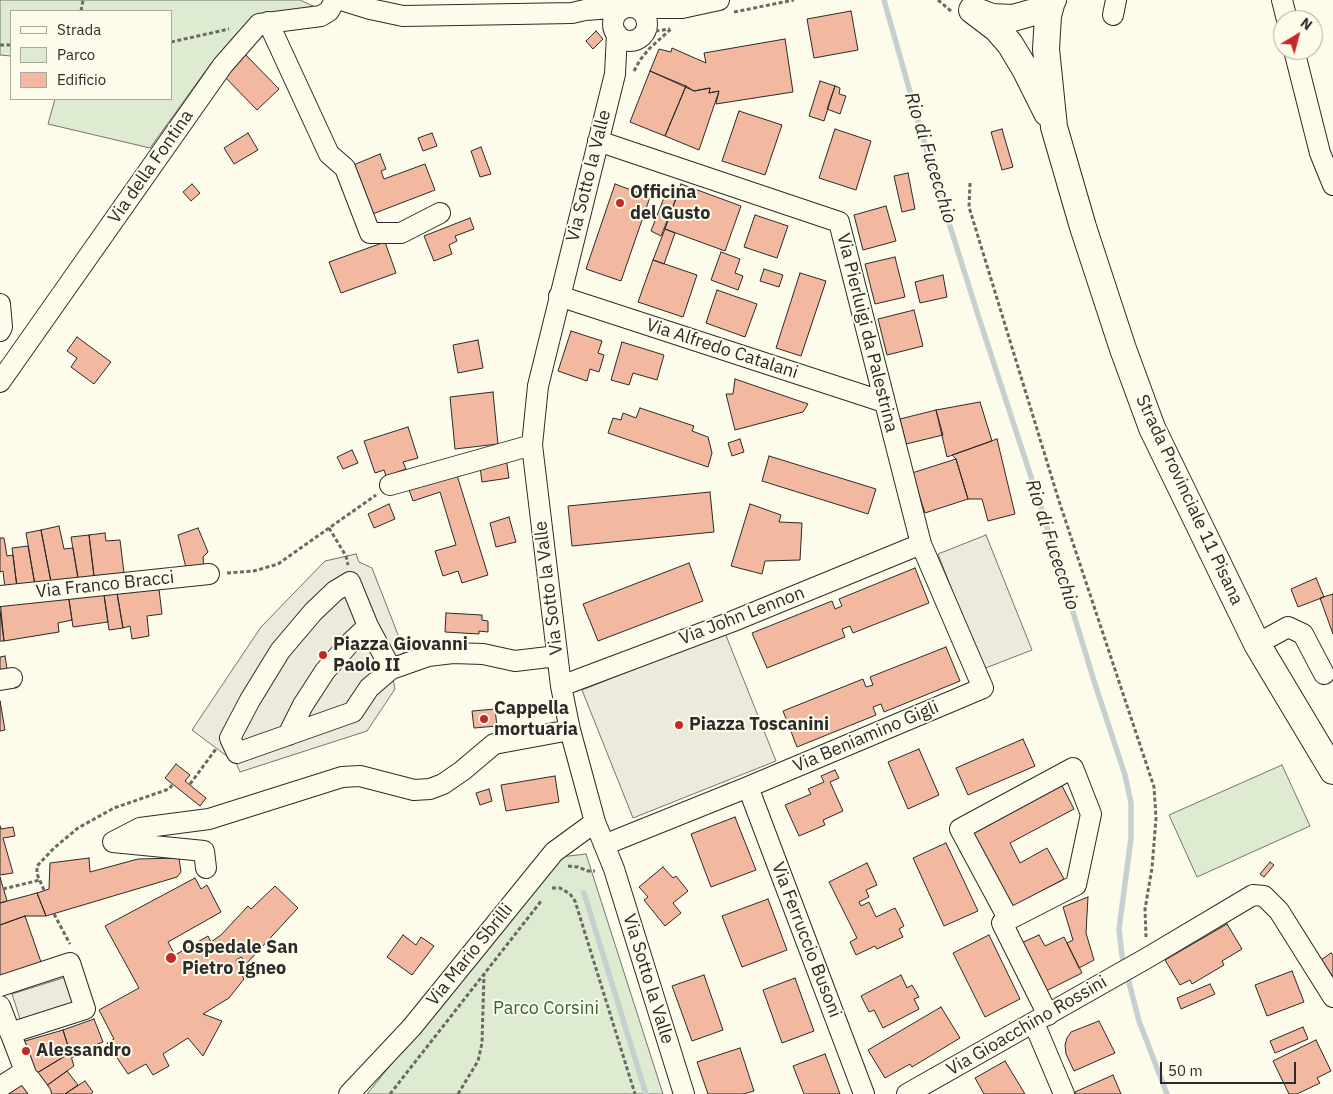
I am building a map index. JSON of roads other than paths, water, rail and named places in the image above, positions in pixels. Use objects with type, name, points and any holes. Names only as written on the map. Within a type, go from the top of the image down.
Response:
[{"type":"main road","points":[[965,5],[992,17],[1013,18],[1034,12],[1052,0]]},
{"type":"main road","name":"Strada Provinciale 11 Pisana","points":[[1052,0],[1048,16],[1046,49],[1054,127],[1086,236],[1123,349],[1152,428],[1257,644],[1333,771]]},
{"type":"main road","name":"Strada Provinciale 11 Pisana","points":[[965,5],[997,29],[1010,44],[1054,127]]},
{"type":"street","points":[[334,0],[329,11],[321,16],[264,23],[329,154],[345,168],[370,233],[401,233],[440,213]]},
{"type":"street","points":[[341,0],[403,16],[486,7],[572,13],[602,23],[626,40],[643,35],[646,31],[647,20],[642,11],[632,8],[622,9],[615,16],[616,32]]},
{"type":"street","points":[[572,13],[585,10],[683,5],[725,6]]},
{"type":"street","name":"Via Sotto la Valle","points":[[683,5],[630,46],[624,73],[598,141],[559,296],[538,386],[532,445],[557,656],[570,730],[595,822],[614,869],[684,1094]]},
{"type":"street","name":"Via della Fontina","points":[[0,382],[223,65],[264,23]]},
{"type":"street","name":"Via Sotto la Valle","points":[[616,32],[624,73]]},
{"type":"street","points":[[1297,60],[1320,153],[1333,185]]},
{"type":"street","name":"Via Pierluigi da Palestrina","points":[[598,141],[839,222],[921,544]]},
{"type":"street","name":"Via Alfredo Catalani","points":[[559,296],[884,402]]},
{"type":"street","points":[[0,304],[2,327],[0,331]]},
{"type":"street","points":[[390,485],[532,445]]},
{"type":"street","name":"Via John Lennon","points":[[561,686],[731,622],[921,544]]},
{"type":"street","name":"Via Beniamino Gigli","points":[[604,844],[748,787],[983,688],[921,544]]},
{"type":"street","name":"Via Franco Bracci","points":[[0,596],[209,574]]},
{"type":"street","points":[[391,669],[368,626],[350,582],[335,592],[314,612],[280,651],[250,700],[230,738],[237,753],[353,712],[369,688],[391,669],[428,656],[453,653],[483,654],[515,661],[557,656]]},
{"type":"street","points":[[288,735],[303,705],[325,670],[348,644],[368,626]]},
{"type":"street","points":[[1257,644],[1288,627],[1303,634],[1324,674]]},
{"type":"street","points":[[206,868],[204,850],[112,842],[140,828],[210,819],[342,776],[360,776],[414,790],[430,789],[443,784],[462,771],[494,744],[570,730]]},
{"type":"street","points":[[1008,920],[960,829],[1073,768],[1091,814],[1076,885],[1008,920],[1002,923],[1041,1019],[1064,1094]]},
{"type":"street","name":"Via Ferruccio Busoni","points":[[748,787],[864,1094]]},
{"type":"street","name":"Via Mario Sbrilli","points":[[349,1094],[412,1027],[554,852],[595,822]]},
{"type":"street","name":"Via Gioacchino Rossini","points":[[907,1094],[1041,1019],[1253,895],[1264,896],[1279,911],[1333,997]]},
{"type":"street","points":[[0,986],[70,963],[84,1009],[10,1033]]},
{"type":"street","points":[[0,1006],[32,1082],[0,1086]]},
{"type":"waterway","name":"Rio di Fucecchio","points":[[884,0],[931,166],[1125,775],[1131,803],[1131,838],[1119,929],[1122,956],[1139,1021],[1167,1094]]},
{"type":"waterway","points":[[584,893],[646,1094]]},
{"type":"place","name":"Officina del Gusto","points":[[620,203]]},
{"type":"place","name":"Piazza Giovanni Paolo II","points":[[323,655]]},
{"type":"place","name":"Cappella mortuaria","points":[[484,719]]},
{"type":"place","name":"Piazza Toscanini","points":[[679,725]]},
{"type":"place","name":"Ospedale San Pietro Igneo","points":[[171,958]]},
{"type":"place","name":"Alessandro","points":[[26,1051]]},
{"type":"park label","name":"Parco Corsini","points":[[546,1009]]}]
